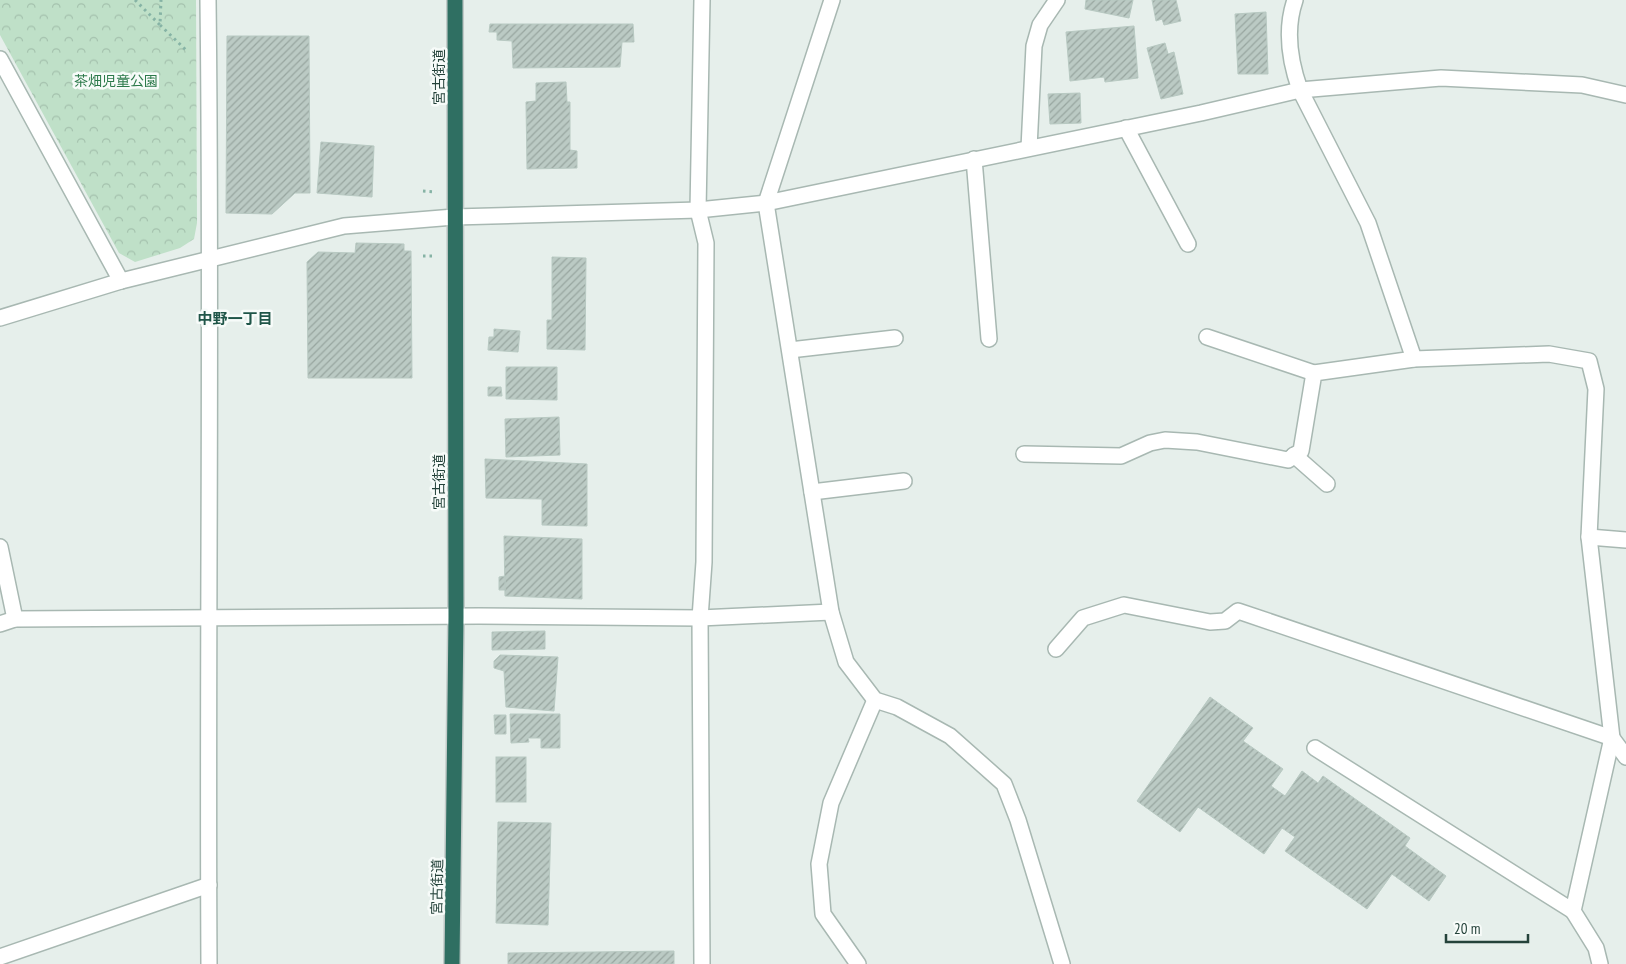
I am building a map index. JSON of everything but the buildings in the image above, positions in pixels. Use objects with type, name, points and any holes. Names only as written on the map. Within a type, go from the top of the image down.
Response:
[{"type":"highway","name":"宮古街道","points":[[452,964],[456,617],[455,0]]},
{"type":"street","points":[[208,0],[211,260],[207,619],[209,964]]},
{"type":"street","points":[[702,0],[698,210],[706,243],[704,562],[700,618],[702,964]]},
{"type":"street","points":[[832,0],[766,202],[831,612],[846,662],[875,700],[897,707],[950,736],[1004,784],[1018,820],[1062,964]]},
{"type":"street","points":[[1029,148],[1034,46],[1040,25],[1057,0]]},
{"type":"street","points":[[1295,0],[1289,16],[1292,68],[1300,90],[1368,223],[1414,359]]},
{"type":"street","points":[[0,59],[121,281]]},
{"type":"street","points":[[0,318],[121,281],[344,226],[454,217],[698,210],[766,202],[1300,90],[1441,78],[1582,85],[1626,95]]},
{"type":"street","points":[[1126,128],[1188,244]]},
{"type":"street","points":[[974,159],[989,339]]},
{"type":"street","points":[[1207,337],[1314,373],[1414,359],[1549,354],[1589,361],[1596,389],[1590,537],[1612,738],[1573,911]]},
{"type":"street","points":[[790,350],[895,338]]},
{"type":"street","points":[[1024,454],[1120,456],[1150,443],[1165,440],[1197,442],[1288,460],[1301,452],[1314,373]]},
{"type":"street","points":[[1294,455],[1327,484]]},
{"type":"street","points":[[812,492],[904,481]]},
{"type":"street","points":[[1590,537],[1626,540]]},
{"type":"street","points":[[0,547],[15,619]]},
{"type":"street","points":[[1056,649],[1083,618],[1124,605],[1210,622],[1225,621],[1238,611],[1612,738],[1626,757]]},
{"type":"street","points":[[0,624],[15,619],[700,618],[831,612]]},
{"type":"street","points":[[858,964],[823,914],[819,864],[831,803],[875,700]]},
{"type":"street","points":[[1315,748],[1573,911],[1596,948],[1600,964]]},
{"type":"street","points":[[0,957],[209,885]]},
{"type":"path","points":[[135,0],[160,25],[161,0]]},
{"type":"green space","name":"茶畑児童公園","points":[[0,0],[196,0],[197,223],[194,239],[180,248],[135,262],[119,253],[0,35]]},
{"type":"district","name":"中野一丁目","points":[[235,319]]}]
